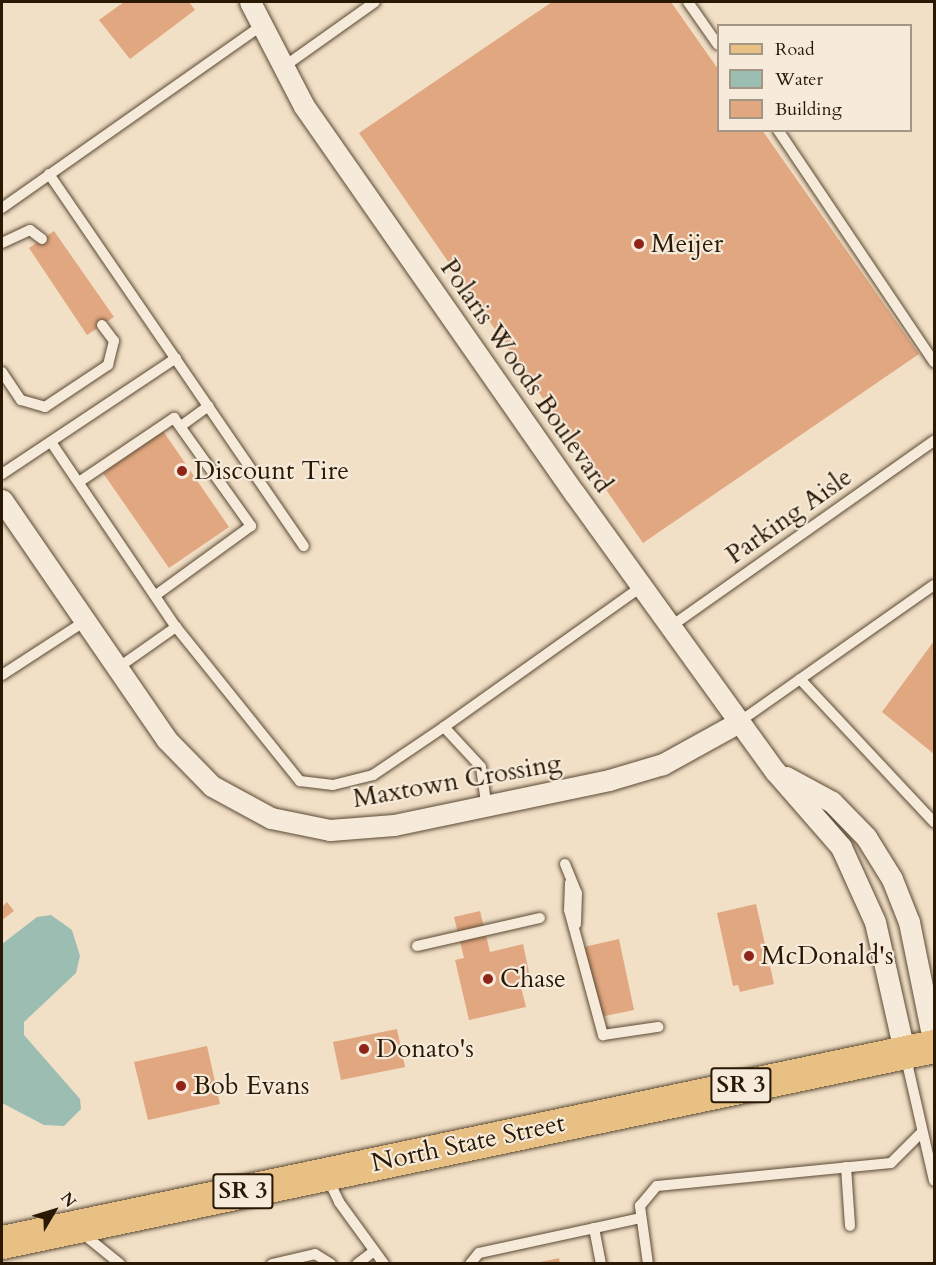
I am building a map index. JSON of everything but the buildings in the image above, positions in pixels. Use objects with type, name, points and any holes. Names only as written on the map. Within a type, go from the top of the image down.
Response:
[{"type":"main road","name":"North State Street","points":[[2,1242],[924,1047]]},
{"type":"street","name":"Polaris Woods Boulevard","points":[[250,2],[264,24],[282,68],[641,587],[775,771],[841,847],[857,874],[924,1047]]},
{"type":"street","name":"Maxtown Crossing","points":[[2,500],[189,766],[239,805],[271,818],[330,830],[357,828],[650,770],[739,722]]},
{"type":"street","name":"Polaris Woods Boulevard","points":[[775,771],[832,802],[866,837],[892,879],[909,922],[924,1047]]},
{"type":"lane","points":[[282,68],[375,2]]},
{"type":"lane","points":[[688,2],[717,44]]},
{"type":"lane","points":[[2,208],[264,24]]},
{"type":"lane","points":[[779,132],[934,362]]},
{"type":"lane","points":[[49,174],[304,546]]},
{"type":"lane","points":[[2,243],[30,230],[42,239]]},
{"type":"lane","points":[[2,372],[21,400],[45,407],[108,366],[114,341],[102,325]]},
{"type":"lane","points":[[2,474],[176,358]]},
{"type":"lane","points":[[182,426],[209,406]]},
{"type":"lane","points":[[79,482],[174,418],[182,426],[251,526],[156,595]]},
{"type":"lane","name":"Parking Aisle","points":[[670,627],[934,441]]},
{"type":"lane","points":[[51,442],[176,627],[300,781],[333,785],[373,775],[641,587]]},
{"type":"lane","points":[[739,722],[934,585]]},
{"type":"lane","points":[[2,675],[85,621]]},
{"type":"lane","points":[[119,667],[176,627]]},
{"type":"lane","points":[[800,680],[934,822]]},
{"type":"lane","points":[[444,727],[481,767],[486,803]]},
{"type":"lane","points":[[566,864],[570,883],[566,896],[576,924],[603,1035],[658,1027]]},
{"type":"lane","points":[[417,946],[540,918]]},
{"type":"lane","points":[[924,1047],[920,1134],[934,1182]]},
{"type":"lane","points":[[648,1263],[640,1218],[646,1194],[657,1186],[891,1163],[920,1134]]},
{"type":"lane","points":[[846,1167],[850,1226]]},
{"type":"lane","points":[[326,1174],[374,1251],[384,1263]]},
{"type":"lane","points":[[470,1263],[479,1254],[640,1218]]},
{"type":"lane","points":[[74,1227],[120,1263]]},
{"type":"lane","points":[[594,1228],[601,1263]]},
{"type":"lane","points":[[357,1263],[374,1251]]},
{"type":"lane","points":[[272,1263],[315,1254],[331,1263]]},
{"type":"water","points":[[51,915],[72,930],[80,956],[76,973],[24,1022],[24,1035],[80,1099],[81,1109],[64,1126],[44,1125],[2,1103],[2,944],[37,917]]},
{"type":"place","name":"Meijer","points":[[639,244]]},
{"type":"place","name":"Discount Tire","points":[[182,471]]},
{"type":"place","name":"McDonald's","points":[[749,956]]},
{"type":"place","name":"Chase","points":[[488,979]]},
{"type":"place","name":"Donato's","points":[[364,1049]]},
{"type":"place","name":"Bob Evans","points":[[181,1086]]}]
